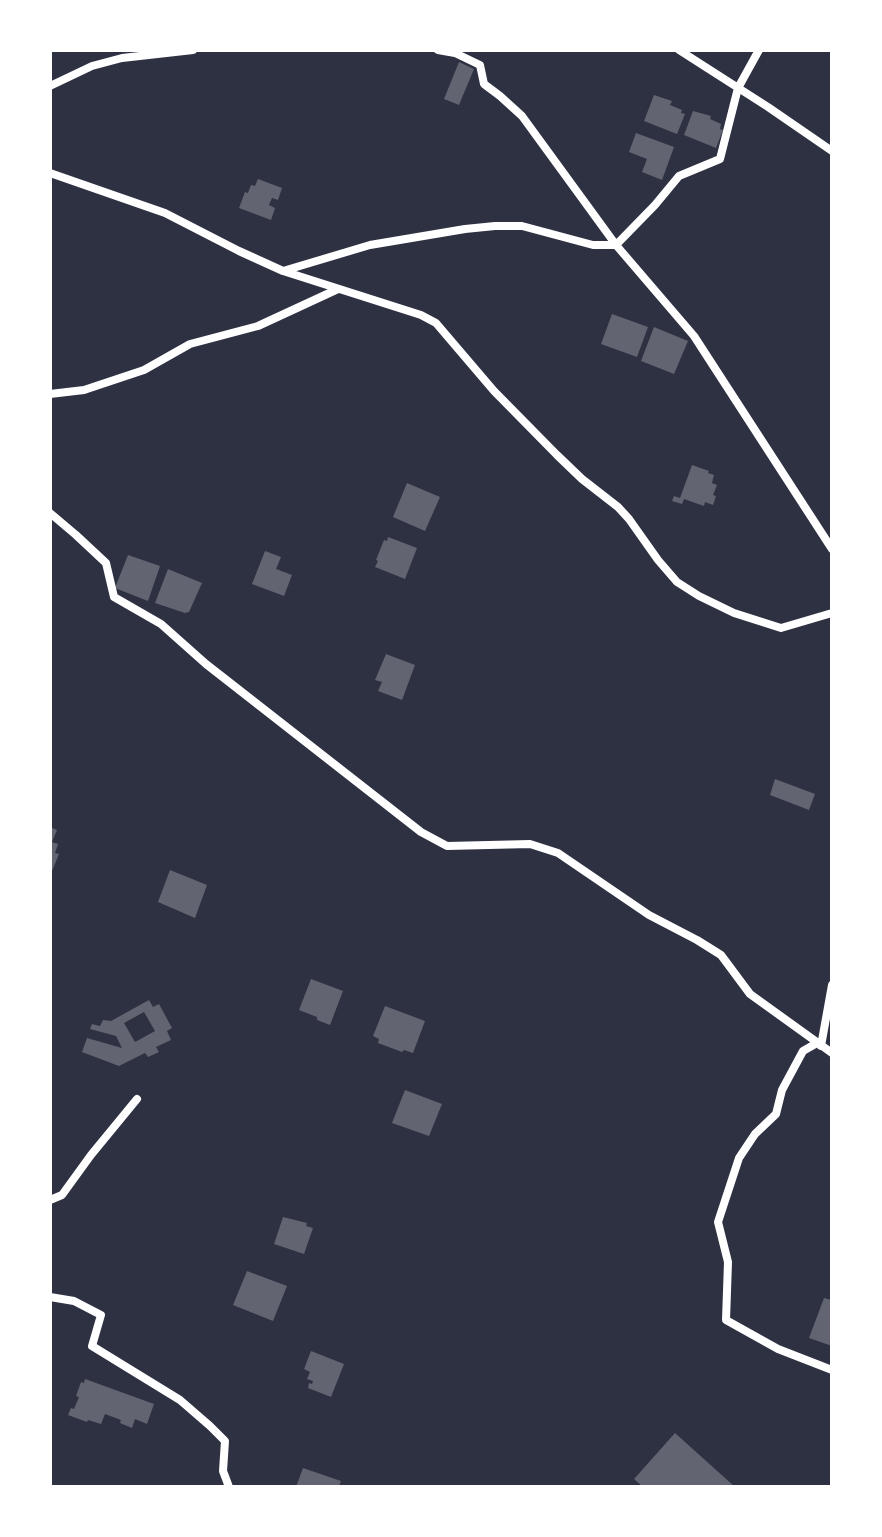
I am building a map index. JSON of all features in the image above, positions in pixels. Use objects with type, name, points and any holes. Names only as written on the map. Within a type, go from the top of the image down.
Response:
[{"type":"street","points":[[50,86],[92,66],[122,58],[193,50]]},
{"type":"street","points":[[438,50],[455,53],[480,65],[484,84],[522,116],[616,245],[694,336],[832,549]]},
{"type":"street","points":[[679,50],[832,151]]},
{"type":"street","points":[[283,271],[370,245],[495,226],[522,226],[593,245],[616,245],[679,176],[720,159],[738,88],[759,50]]},
{"type":"street","points":[[50,173],[165,213],[283,271],[421,315],[436,323],[494,391],[582,479],[618,507],[677,582],[734,613],[781,628],[832,613]]},
{"type":"street","points":[[50,394],[84,390],[144,370],[190,344],[258,326],[338,289]]},
{"type":"street","points":[[50,513],[106,563],[114,597],[161,624],[262,710],[421,832],[447,846],[530,844],[558,853],[649,915],[721,955],[750,994],[832,1053]]},
{"type":"street","points":[[819,1044],[832,985]]},
{"type":"street","points":[[819,1044],[803,1051],[782,1090],[776,1114],[755,1134],[739,1158],[718,1222],[728,1262],[726,1320],[778,1349],[832,1370]]},
{"type":"street","points":[[50,1200],[62,1195],[137,1099]]},
{"type":"street","points":[[50,1297],[74,1301],[101,1315],[92,1346],[180,1400],[225,1441],[223,1471],[229,1487]]},
{"type":"building","points":[[459,62],[474,69],[459,105],[444,99]]},
{"type":"building","points":[[654,95],[672,101],[670,105],[685,114],[677,134],[644,121]]},
{"type":"building","points":[[693,111],[711,116],[710,119],[721,124],[720,129],[723,130],[716,148],[684,135]]},
{"type":"building","points":[[636,133],[674,147],[662,180],[642,172],[647,159],[629,152]]},
{"type":"building","points":[[258,179],[282,188],[278,200],[272,198],[269,205],[275,208],[271,220],[239,208],[245,192],[248,193],[251,185],[255,186]]},
{"type":"building","points":[[612,314],[648,327],[637,357],[601,344]]},
{"type":"building","points":[[654,327],[688,341],[674,374],[641,361]]},
{"type":"building","points":[[692,465],[714,475],[712,483],[717,485],[713,505],[705,502],[704,506],[684,499],[682,504],[672,501],[674,496],[680,498]]},
{"type":"building","points":[[407,483],[440,497],[425,531],[393,517]]},
{"type":"building","points":[[388,537],[417,548],[405,579],[375,567],[384,540],[387,541]]},
{"type":"building","points":[[265,551],[281,557],[276,569],[292,575],[284,596],[252,584]]},
{"type":"building","points":[[128,555],[160,566],[148,601],[115,588]]},
{"type":"building","points":[[168,569],[202,583],[189,612],[155,603]]},
{"type":"building","points":[[386,654],[415,665],[402,700],[378,691],[382,682],[375,680]]},
{"type":"building","points":[[775,779],[815,794],[809,810],[770,795]]},
{"type":"building","points":[[50,827],[57,830],[52,842],[58,844],[55,853],[59,854],[52,871],[50,871]]},
{"type":"building","points":[[170,870],[207,885],[195,918],[158,902]]},
{"type":"building","points":[[311,979],[343,991],[330,1025],[299,1010]]},
{"type":"building","points":[[149,1000],[153,1007],[159,1004],[172,1028],[167,1031],[171,1040],[156,1047],[159,1052],[148,1057],[145,1053],[119,1066],[82,1052],[87,1038],[122,1048],[116,1036],[90,1029],[92,1024],[100,1026],[103,1020],[111,1021]],"holes":[[[144,1012],[155,1031],[135,1042],[124,1023]]]},
{"type":"building","points":[[385,1006],[425,1021],[413,1053],[378,1043],[379,1039],[373,1036]]},
{"type":"building","points":[[405,1090],[442,1104],[429,1136],[392,1123]]},
{"type":"building","points":[[283,1217],[307,1223],[306,1226],[313,1228],[304,1254],[274,1244]]},
{"type":"building","points":[[247,1271],[287,1286],[273,1321],[233,1305]]},
{"type":"building","points":[[824,1298],[832,1300],[832,1346],[809,1338]]},
{"type":"building","points":[[311,1351],[344,1364],[331,1397],[308,1388],[313,1381],[307,1379],[310,1372],[304,1369]]},
{"type":"building","points":[[85,1379],[154,1404],[147,1424],[135,1419],[132,1428],[105,1414],[101,1424],[68,1415],[71,1408],[74,1409],[81,1382],[84,1383]]},
{"type":"building","points":[[675,1433],[735,1487],[643,1487],[634,1479]]},
{"type":"building","points":[[303,1468],[341,1481],[339,1487],[296,1487]]}]
